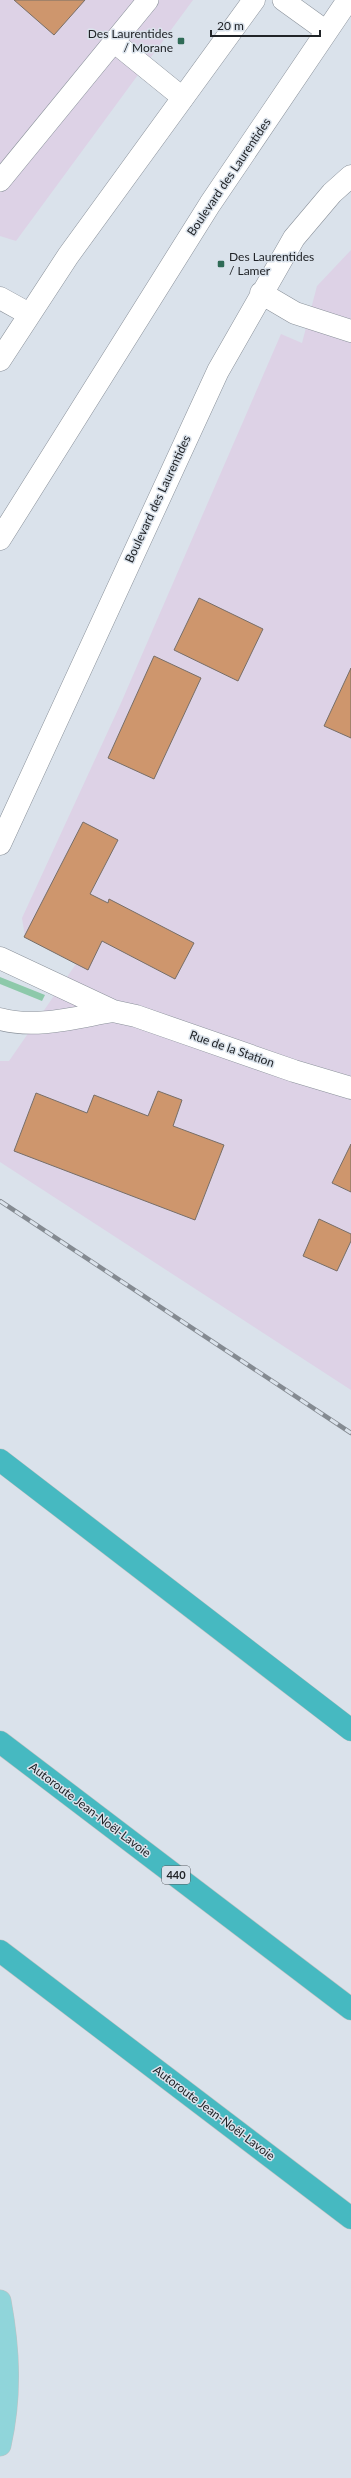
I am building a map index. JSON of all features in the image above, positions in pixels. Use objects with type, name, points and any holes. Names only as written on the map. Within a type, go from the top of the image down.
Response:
[{"type":"highway","points":[[0,1460],[351,1730]]},
{"type":"highway","name":"Autoroute Jean-Noël-Lavoie","points":[[0,1742],[351,2008]]},
{"type":"highway","name":"Autoroute Jean-Noël-Lavoie","points":[[0,1951],[351,2218]]},
{"type":"main road","points":[[0,2301],[6,2335],[9,2385],[6,2414],[0,2445]]},
{"type":"street","points":[[0,360],[94,220],[254,0]]},
{"type":"street","name":"Boulevard des Laurentides","points":[[0,539],[210,204],[348,0]]},
{"type":"street","name":"Boulevard des Laurentides","points":[[0,844],[203,400],[261,293],[294,238],[316,211],[351,176]]},
{"type":"street","points":[[261,293],[295,313],[351,332]]},
{"type":"street","points":[[0,298],[30,314]]},
{"type":"street","name":"Rue de la Station","points":[[0,958],[113,1011],[136,1016],[294,1071],[351,1088]]},
{"type":"street","name":"Rue de la Station","points":[[0,1020],[29,1022],[52,1021],[113,1011]]},
{"type":"lane","points":[[0,181],[148,0]]},
{"type":"lane","points":[[283,0],[326,31]]},
{"type":"lane","points":[[114,42],[184,98]]},
{"type":"shaded area","points":[[0,0],[193,0],[16,241],[0,236]]},
{"type":"shaded area","points":[[351,250],[351,1390],[0,1162],[0,1061],[9,1061],[78,961],[25,937],[22,918],[121,703],[281,334],[302,343],[317,286]]},
{"type":"green space","points":[[0,977],[45,995],[42,1001],[0,984]]},
{"type":"building","points":[[14,0],[85,0],[54,35]]},
{"type":"building","points":[[199,598],[263,629],[238,681],[174,650]]},
{"type":"building","points":[[154,656],[201,678],[154,779],[108,758]]},
{"type":"building","points":[[351,668],[351,738],[324,726]]},
{"type":"building","points":[[83,822],[118,840],[90,894],[108,903],[109,899],[194,943],[175,979],[102,941],[88,970],[24,937]]},
{"type":"building","points":[[158,1091],[182,1100],[173,1126],[224,1145],[195,1220],[14,1151],[36,1093],[87,1113],[94,1095],[148,1116]]},
{"type":"building","points":[[351,1144],[351,1192],[332,1183]]},
{"type":"building","points":[[319,1219],[351,1234],[351,1241],[337,1271],[303,1256]]},
{"type":"railway","points":[[0,1201],[351,1433]]},
{"type":"place","name":"Des Laurentides / Morane","points":[[181,41]]},
{"type":"place","name":"Des Laurentides / Lamer","points":[[221,264]]}]
